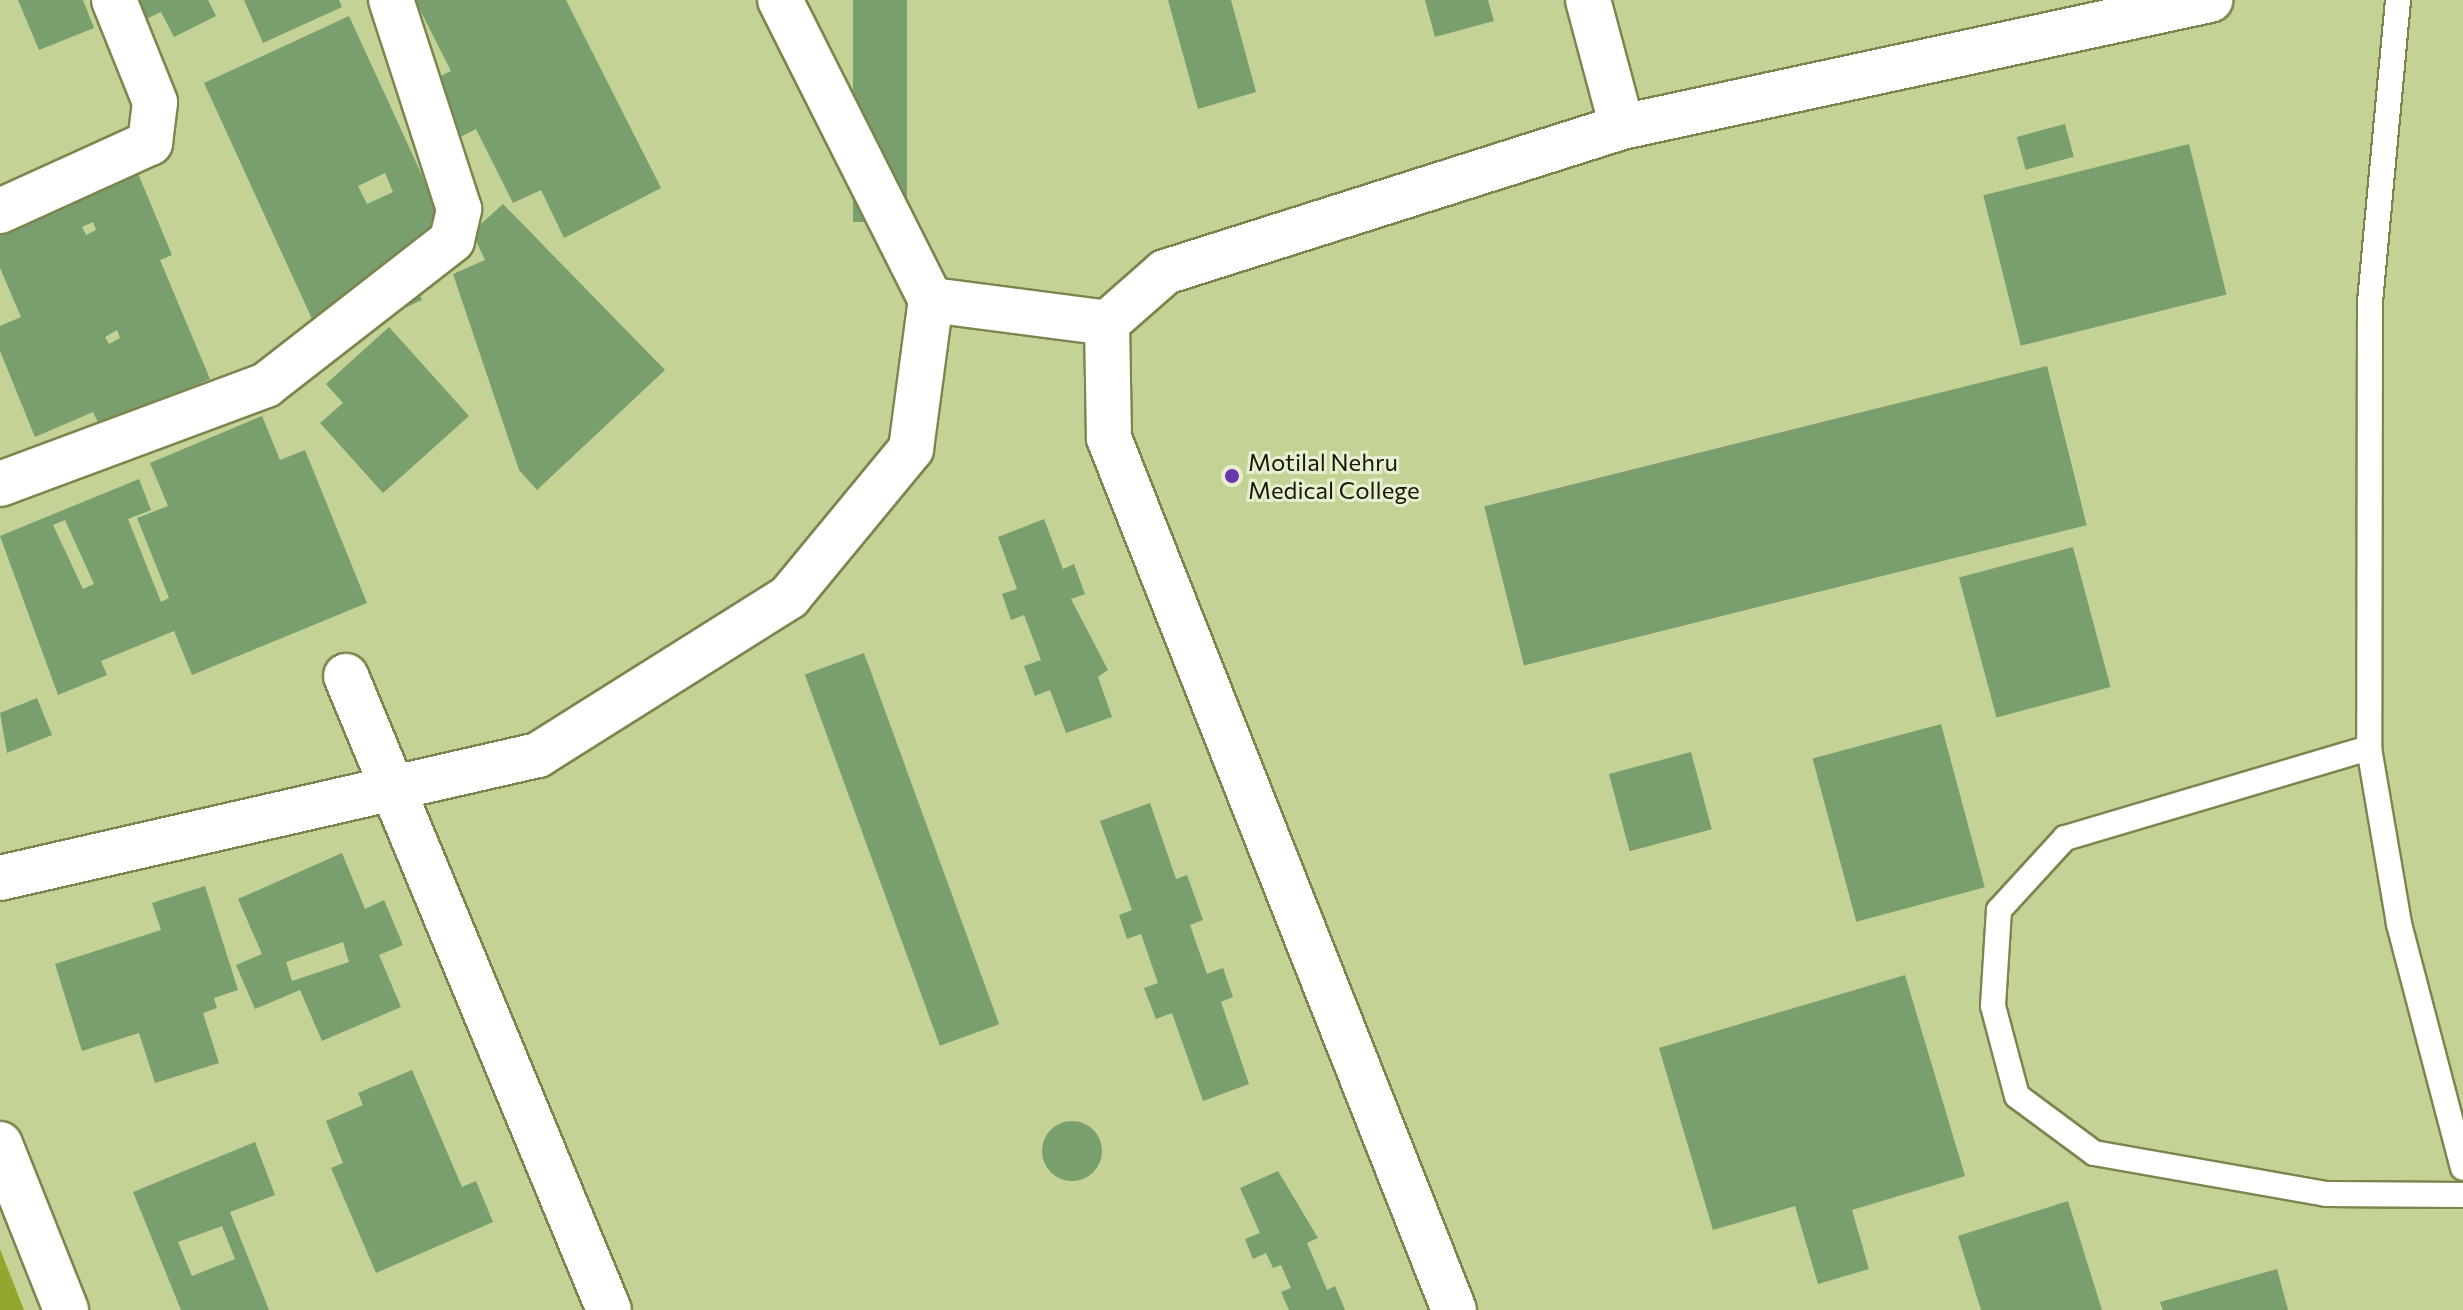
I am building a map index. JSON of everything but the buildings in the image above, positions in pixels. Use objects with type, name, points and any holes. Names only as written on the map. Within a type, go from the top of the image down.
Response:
[{"type":"street","points":[[0,211],[150,143],[155,102],[114,0]]},
{"type":"street","points":[[0,484],[266,385],[452,240],[459,209],[391,0]]},
{"type":"street","points":[[0,878],[538,755],[789,597],[911,449],[931,300],[780,0]]},
{"type":"street","points":[[1588,0],[1622,127]]},
{"type":"street","points":[[931,300],[1107,323],[1165,272],[1622,127],[2106,12],[2210,0]]},
{"type":"street","points":[[1107,323],[1109,438],[1454,1310]]},
{"type":"street","points":[[346,676],[609,1310]]},
{"type":"street","points":[[0,1144],[66,1310]]},
{"type":"lane","points":[[2398,0],[2370,304],[2369,748],[2399,924],[2463,1168]]},
{"type":"lane","points":[[2369,748],[2065,838],[1999,910],[1993,1006],[2017,1096],[2094,1153],[2326,1194],[2463,1195]]},
{"type":"green space","points":[[0,1249],[24,1310],[0,1310]]},
{"type":"place","name":"Motilal Nehru Medical College","points":[[1232,476]]}]
